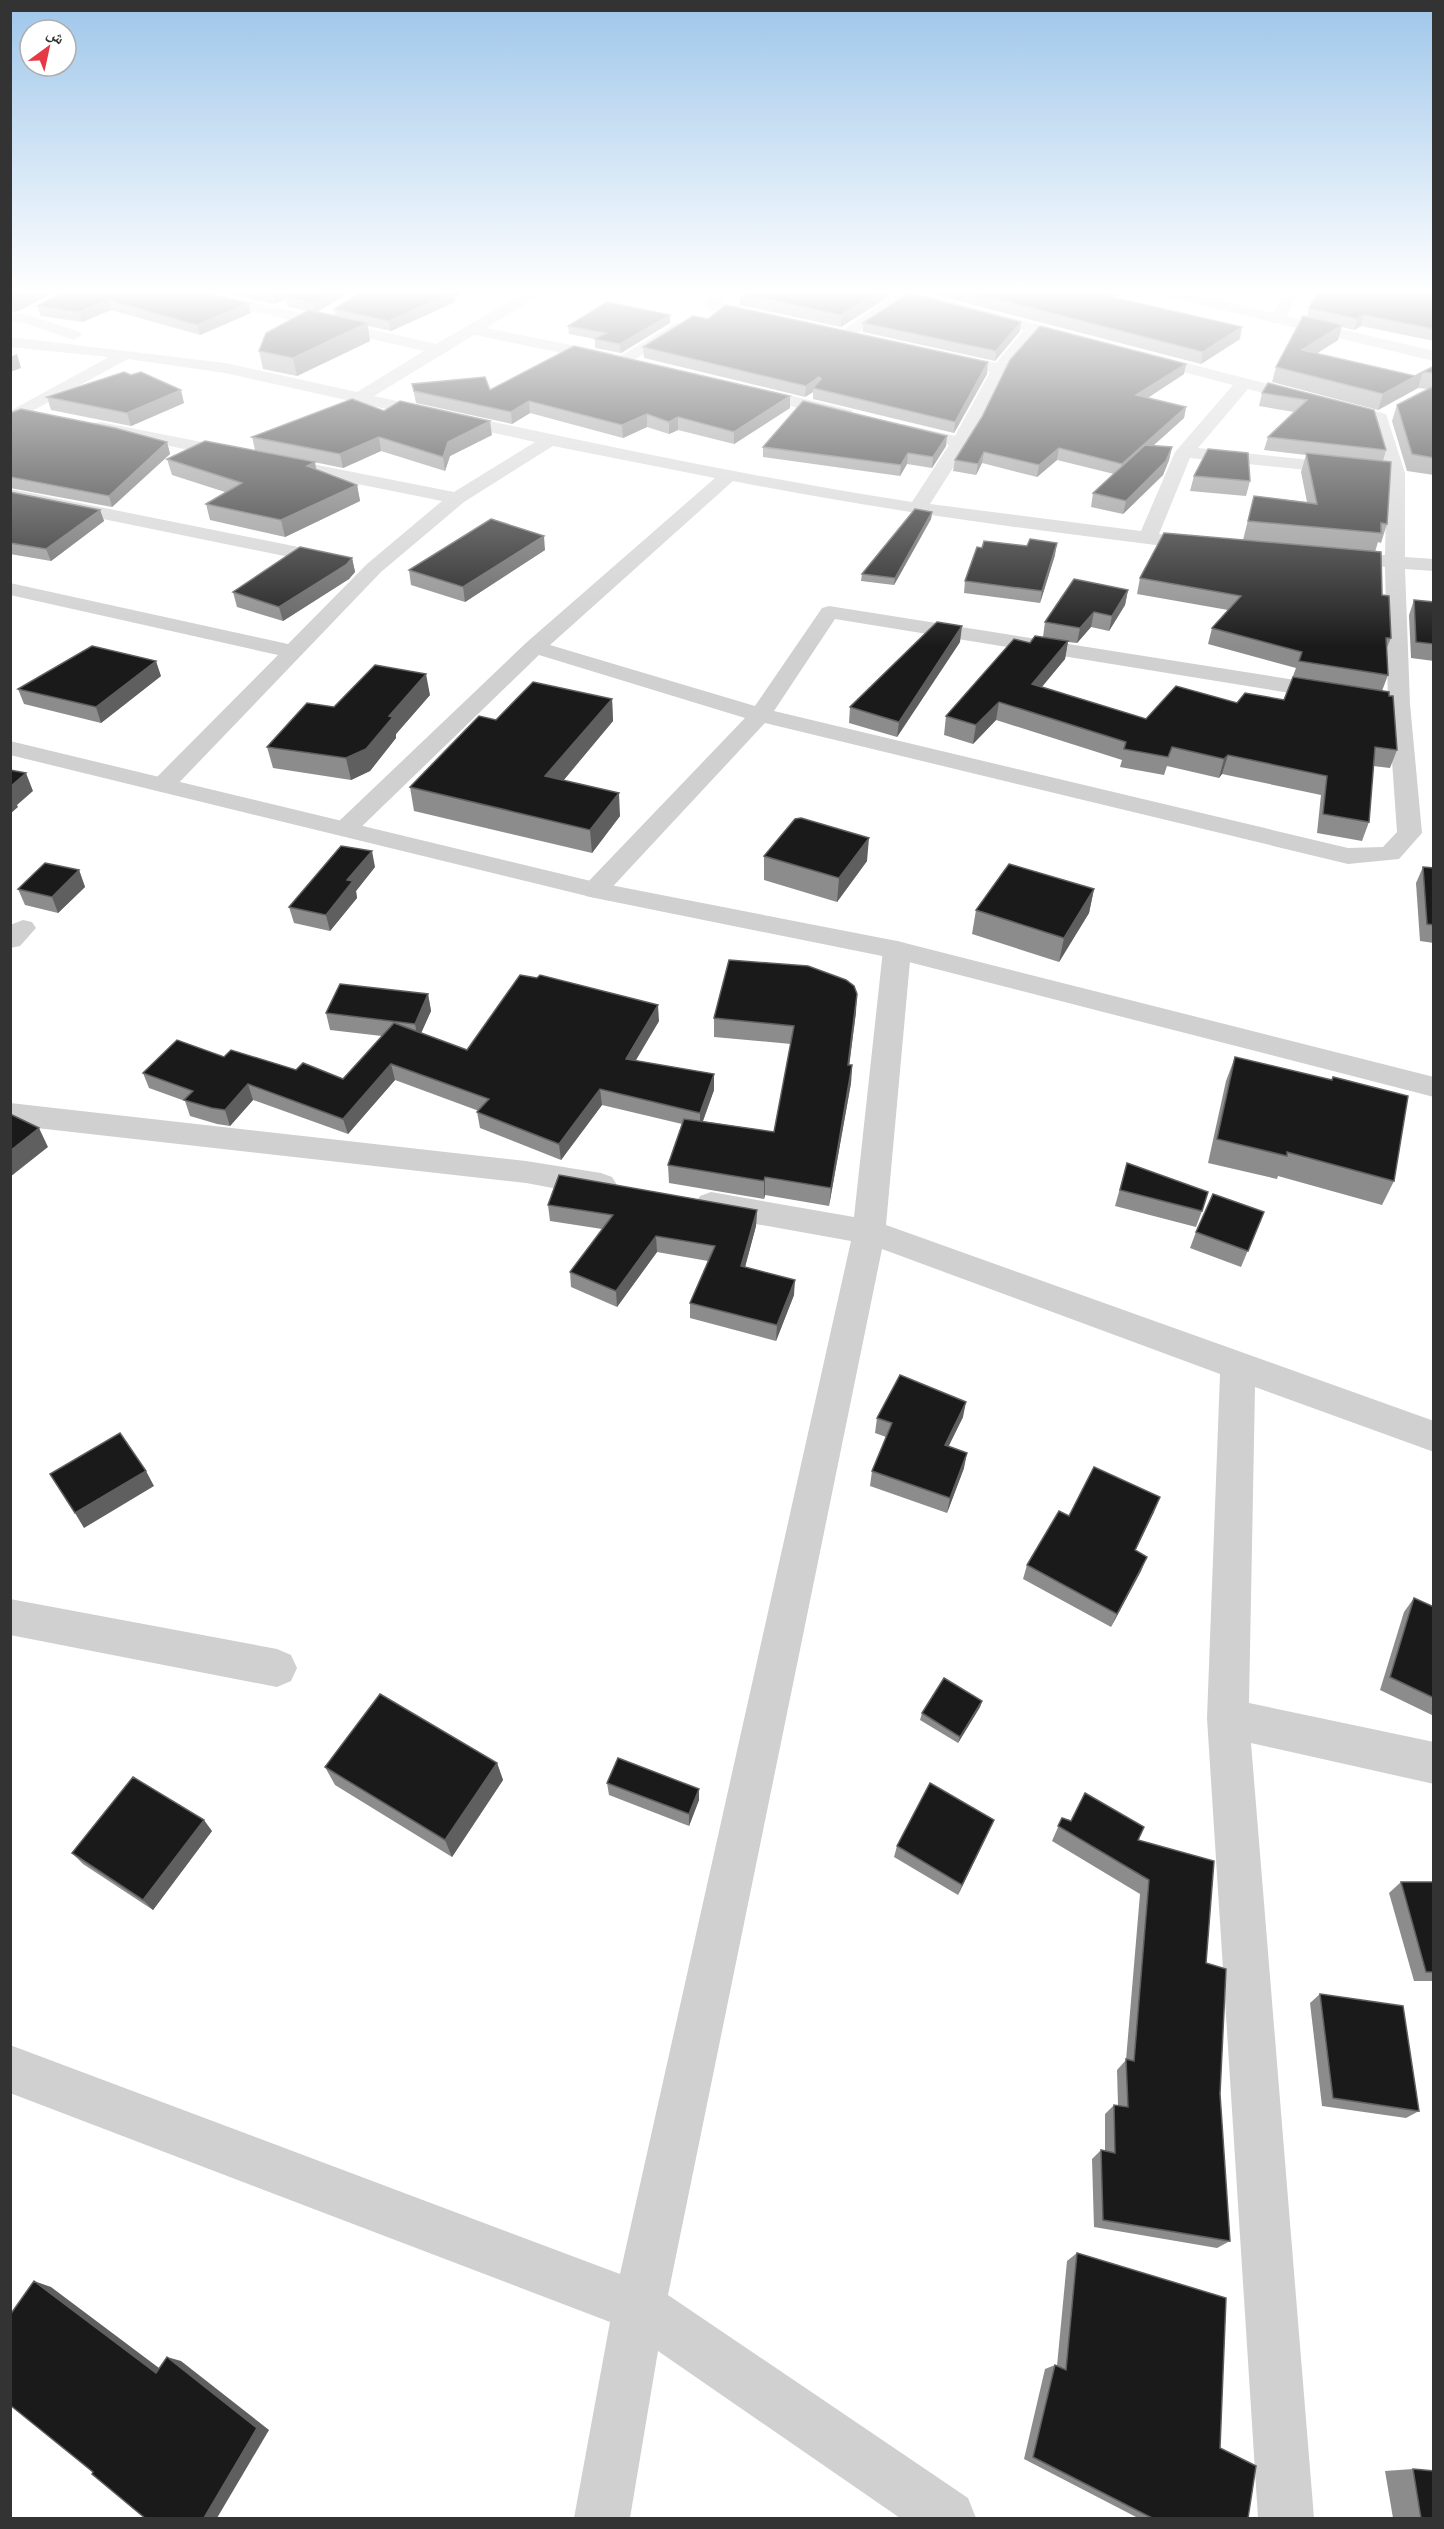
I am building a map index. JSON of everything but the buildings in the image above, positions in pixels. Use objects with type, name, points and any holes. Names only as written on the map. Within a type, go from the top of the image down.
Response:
[{"type":"street","points":[[418,411],[728,476],[917,509],[1225,547]]},
{"type":"street","points":[[832,411],[867,420]]},
{"type":"street","points":[[917,509],[978,411]]},
{"type":"street","points":[[1147,539],[1184,452],[1220,411]]},
{"type":"street","points":[[1352,411],[1380,418],[1393,411]]},
{"type":"street","points":[[16,415],[45,416]]},
{"type":"street","points":[[535,647],[760,715],[1348,856],[1390,854],[1410,833],[1399,704],[1395,562],[1396,474],[1380,418]]},
{"type":"street","points":[[80,423],[457,498]]},
{"type":"street","points":[[890,425],[959,442]]},
{"type":"street","points":[[163,785],[295,652],[374,568],[457,498],[550,440]]},
{"type":"street","points":[[1184,452],[1396,474]]},
{"type":"street","points":[[345,829],[535,647],[728,476]]},
{"type":"street","points":[[10,494],[374,568]]},
{"type":"street","points":[[1360,559],[1434,565]]},
{"type":"street","points":[[10,589],[295,652]]},
{"type":"street","points":[[594,890],[760,715],[829,612],[1352,696]]},
{"type":"street","points":[[1376,700],[1399,704]]},
{"type":"street","points":[[10,748],[594,890],[897,950],[1434,1087]]},
{"type":"street","points":[[10,925],[23,928],[10,940]]},
{"type":"street","points":[[602,2518],[639,2307],[869,1232],[897,950]]},
{"type":"street","points":[[10,1113],[526,1172],[629,1190]]},
{"type":"street","points":[[686,1200],[869,1232],[1434,1437]]},
{"type":"street","points":[[1238,1367],[1227,1718],[1286,2518]]},
{"type":"street","points":[[10,1617],[277,1668]]},
{"type":"street","points":[[1227,1718],[1434,1763]]},
{"type":"street","points":[[10,2069],[639,2307],[948,2518]]}]
